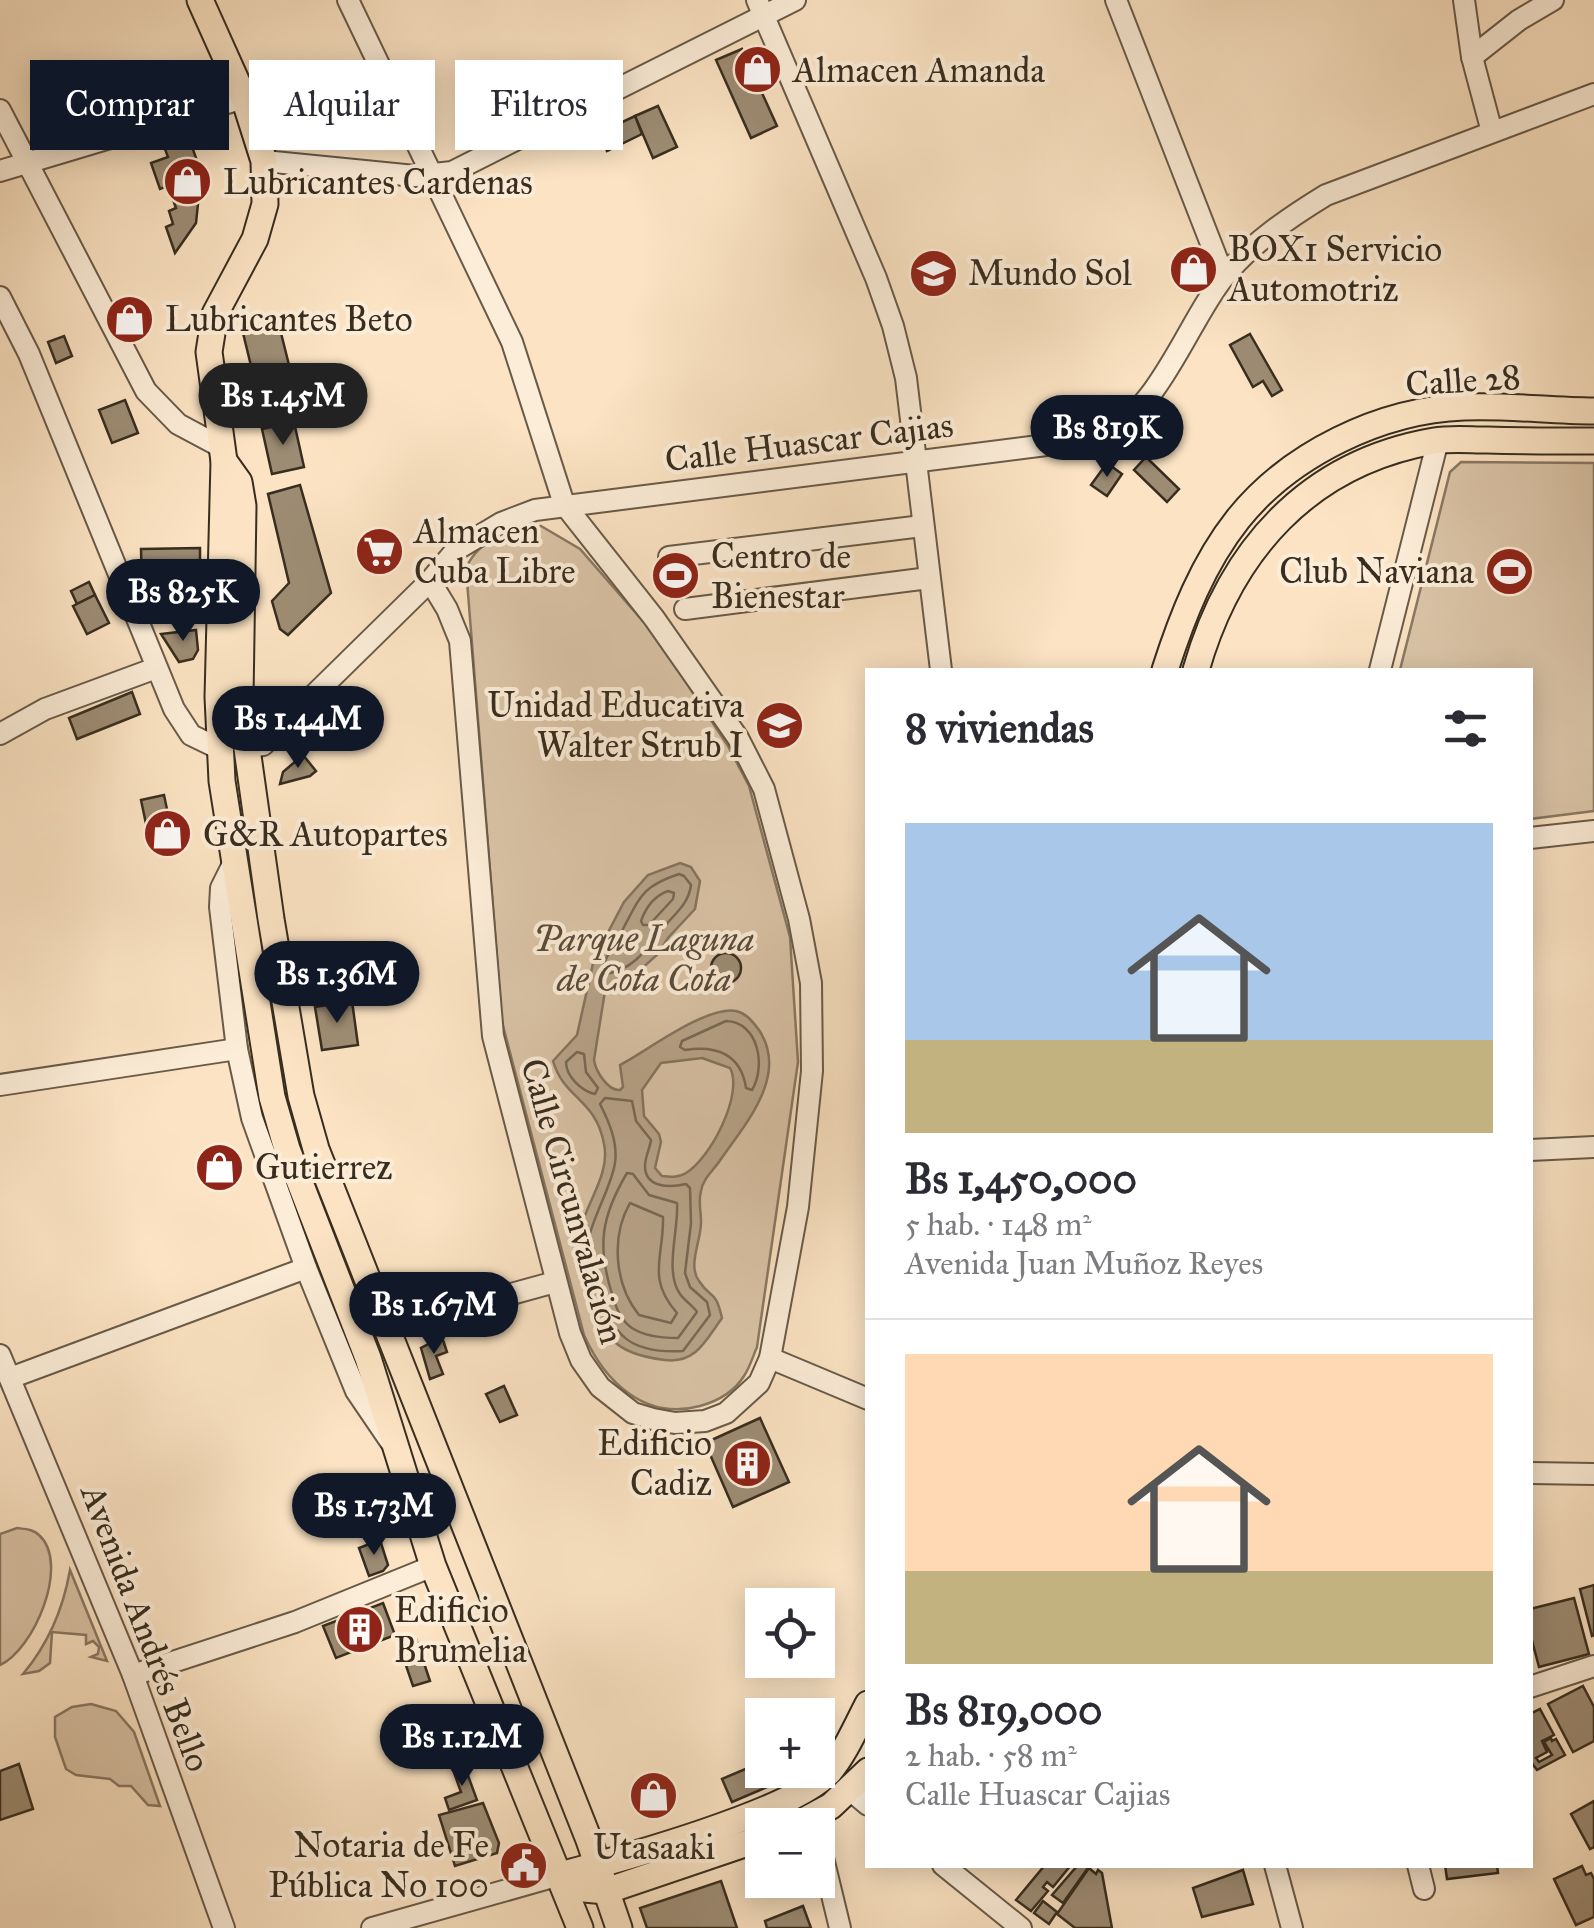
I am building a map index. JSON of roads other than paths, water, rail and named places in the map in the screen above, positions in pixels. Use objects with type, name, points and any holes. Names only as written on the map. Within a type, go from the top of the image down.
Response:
[{"type":"main road","points":[[200,0],[244,98],[264,162],[265,204],[260,222],[215,314],[209,352],[224,454],[239,482],[243,506],[240,698],[233,748],[233,864],[272,1096],[287,1149],[368,1358],[433,1566],[580,1928]]},
{"type":"main road","points":[[1432,410],[1438,440]]},
{"type":"main road","name":"Calle 28","points":[[1166,668],[1181,621],[1208,565],[1237,520],[1281,476],[1309,457],[1366,428],[1432,410],[1586,410]]},
{"type":"main road","points":[[1586,410],[1586,441]]},
{"type":"main road","name":"Calle 28","points":[[1197,668],[1206,636],[1233,578],[1256,543],[1284,512],[1318,486],[1378,456],[1438,440],[1586,441]]},
{"type":"main road","points":[[1208,565],[1233,578]]},
{"type":"main road","points":[[233,748],[301,1096],[316,1149],[620,1928]]},
{"type":"main road","points":[[835,1760],[865,1709]]},
{"type":"main road","points":[[835,1778],[862,1789]]},
{"type":"main road","points":[[560,1874],[756,1812],[805,1788]]},
{"type":"main road","points":[[835,1808],[862,1789]]},
{"type":"main road","points":[[796,1794],[802,1808]]},
{"type":"main road","points":[[560,1874],[584,1889],[606,1891],[745,1844]]},
{"type":"street","points":[[0,297],[9,333],[174,710],[191,735],[233,748],[263,746],[430,581],[456,550],[501,522],[564,504],[512,342],[348,0]]},
{"type":"street","points":[[264,162],[430,175],[452,172],[760,8],[795,0]]},
{"type":"street","points":[[1116,0],[1224,277]]},
{"type":"street","points":[[1464,0],[1472,57],[1492,132]]},
{"type":"street","points":[[1472,57],[1518,20],[1554,0]]},
{"type":"street","points":[[760,8],[876,278],[892,326],[906,378],[941,668]]},
{"type":"street","name":"Calle Huascar Cajias","points":[[564,504],[1062,443],[1107,432],[1133,413],[1165,372],[1224,277],[1293,216],[1326,196],[1594,94]]},
{"type":"street","points":[[0,171],[244,98]]},
{"type":"street","points":[[0,110],[146,391],[178,424],[224,454]]},
{"type":"street","points":[[1381,668],[1438,440]]},
{"type":"street","name":"Calle Circunvalación","points":[[430,581],[460,641],[493,1036],[570,1333],[589,1374],[633,1413],[675,1423],[706,1421],[742,1400],[758,1383],[770,1358],[792,1256],[812,1071],[811,983],[799,920],[764,789],[738,738],[654,618],[564,504]]},
{"type":"street","points":[[668,557],[922,526]]},
{"type":"street","points":[[685,608],[929,578]]},
{"type":"street","points":[[0,734],[46,710],[156,668]]},
{"type":"street","points":[[1533,838],[1594,830]]},
{"type":"street","points":[[233,864],[219,896],[237,1049],[252,1118],[356,1391],[372,1419],[394,1445]]},
{"type":"street","points":[[0,1084],[237,1049]]},
{"type":"street","points":[[1533,1150],[1594,1148]]},
{"type":"street","points":[[10,1378],[306,1268]]},
{"type":"street","points":[[388,1328],[555,1282]]},
{"type":"street","name":"Avenida Andrés Bello","points":[[0,1355],[134,1675],[224,1928]]},
{"type":"street","points":[[770,1358],[865,1398]]},
{"type":"street","points":[[1533,1473],[1594,1474]]},
{"type":"street","points":[[134,1675],[295,1622],[433,1566]]},
{"type":"street","points":[[1533,1686],[1594,1666]]},
{"type":"street","points":[[947,1868],[1022,1928]]},
{"type":"street","points":[[1276,1868],[1292,1928]]},
{"type":"street","points":[[1419,1868],[1424,1888]]},
{"type":"street","points":[[372,1928],[560,1874]]},
{"type":"street","points":[[831,1898],[840,1928]]},
{"type":"water","points":[[680,863],[691,867],[700,881],[695,909],[658,954],[639,971],[605,991],[594,1060],[600,1075],[620,1090],[620,1065],[693,1022],[723,1011],[740,1012],[752,1021],[767,1047],[769,1064],[761,1098],[706,1178],[700,1195],[701,1228],[694,1267],[703,1287],[715,1298],[722,1318],[699,1349],[676,1360],[647,1357],[622,1347],[605,1331],[594,1306],[581,1271],[577,1244],[604,1167],[604,1144],[594,1117],[564,1084],[553,1061],[577,1035],[594,959],[624,902],[648,875]],"holes":[[[702,1058],[730,1068],[733,1079],[729,1109],[714,1140],[686,1173],[662,1176],[655,1168],[661,1142],[644,1116],[642,1090],[661,1063]]]},
{"type":"place","name":"Almacen Amanda","points":[[758,70]]},
{"type":"place","name":"Lubricantes Cardenas","points":[[188,182]]},
{"type":"place","name":"BOX1 Servicio Automotriz","points":[[1193,269]]},
{"type":"place","name":"Mundo Sol","points":[[933,273]]},
{"type":"place","name":"Lubricantes Beto","points":[[130,319]]},
{"type":"place","name":"Almacen Cuba Libre","points":[[379,551]]},
{"type":"place","name":"Club Naviana","points":[[1509,571]]},
{"type":"place","name":"Centro de Bienestar","points":[[676,576]]},
{"type":"place","name":"Unidad Educativa Walter Strub I","points":[[779,725]]},
{"type":"place","name":"G&R Autopartes","points":[[168,834]]},
{"type":"place","name":"Gutierrez","points":[[220,1167]]},
{"type":"place","name":"Edificio Cadiz","points":[[747,1463]]},
{"type":"place","name":"Edificio Brumelia","points":[[359,1630]]},
{"type":"place","name":"Utasaaki","points":[[654,1795]]},
{"type":"place","name":"Notaria de Fe Pública No 100","points":[[524,1865]]},
{"type":"park label","name":"Parque Laguna de Cota Cota","points":[[644,959]]}]
